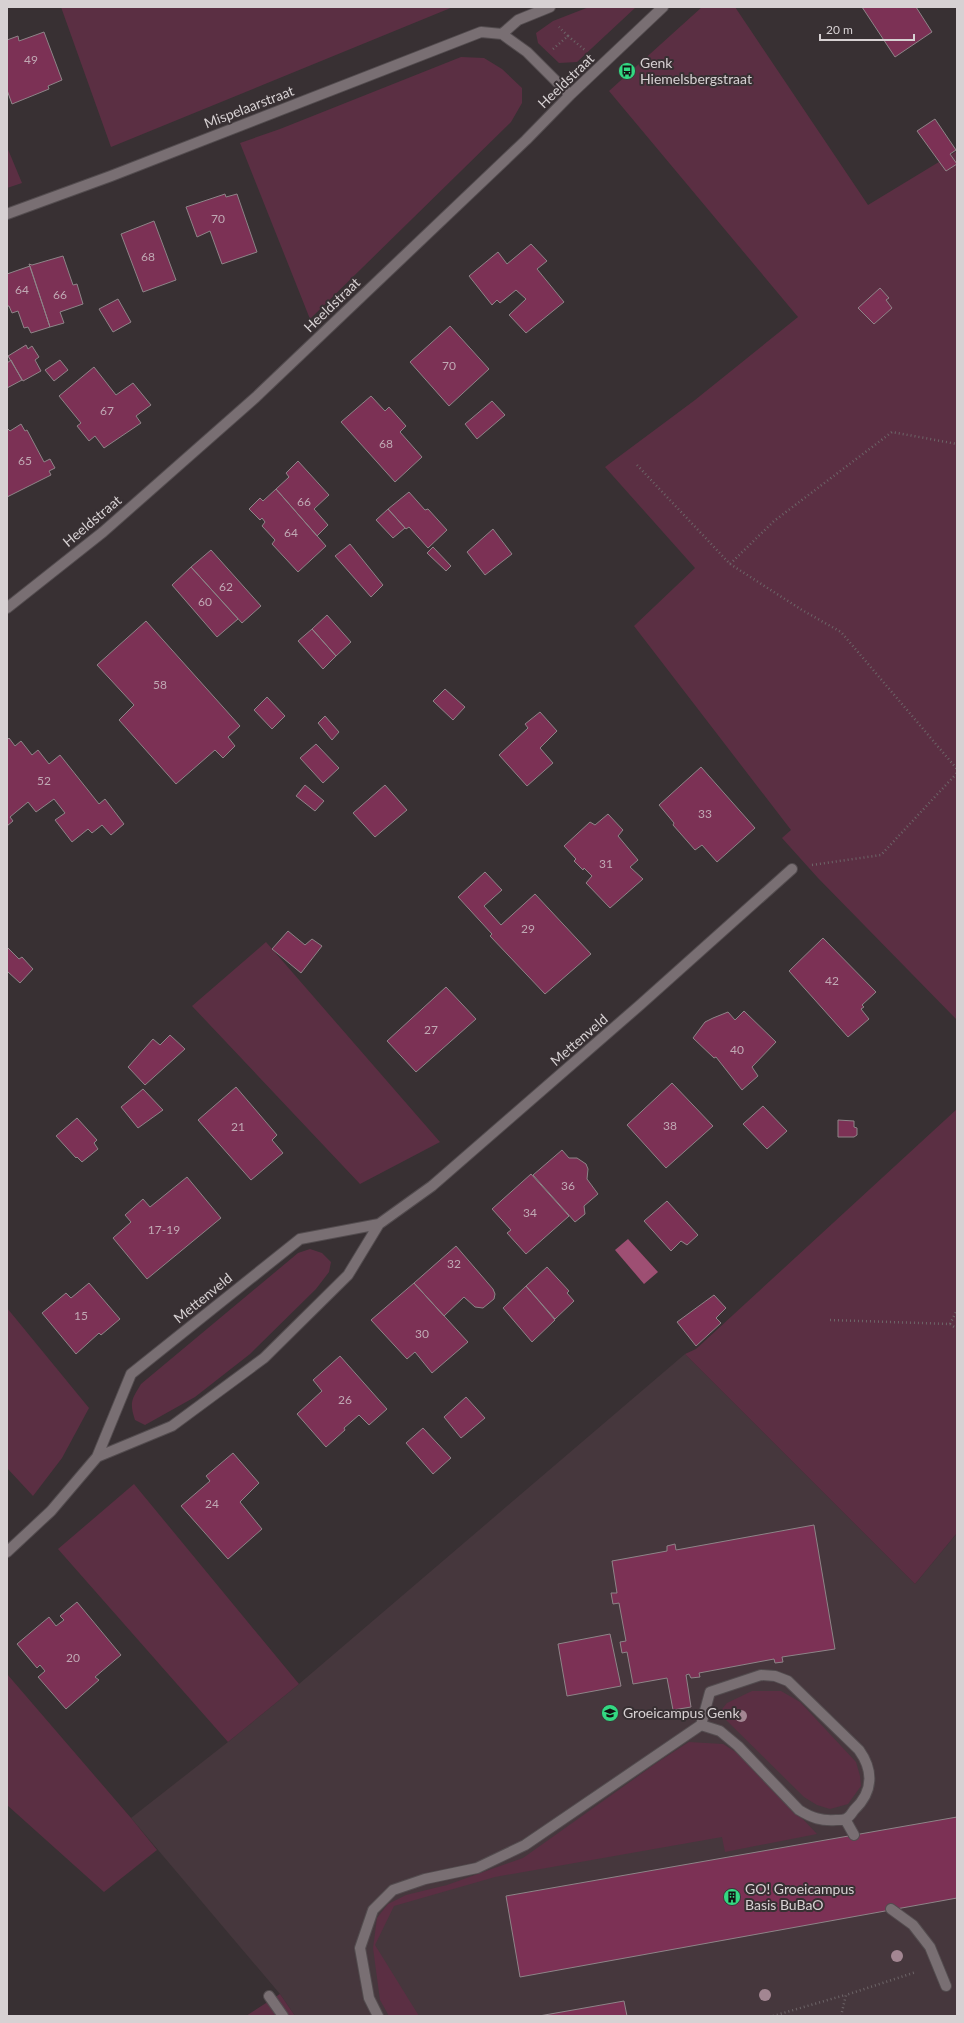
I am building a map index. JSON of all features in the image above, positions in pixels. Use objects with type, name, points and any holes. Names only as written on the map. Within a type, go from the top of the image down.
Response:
[{"type":"street","points":[[550,7],[518,20],[502,34],[527,52],[570,95]]},
{"type":"street","name":"Heeldstraat","points":[[7,608],[103,532],[256,397],[526,140],[570,95],[663,7]]},
{"type":"street","name":"Mispelaarstraat","points":[[7,214],[111,176],[481,32],[502,34]]},
{"type":"street","name":"Mettenveld","points":[[97,1457],[172,1426],[264,1358],[348,1275],[379,1224],[432,1186],[792,870]]},
{"type":"street","name":"Mettenveld","points":[[7,1552],[51,1511],[97,1457],[131,1374],[300,1238],[379,1224]]},
{"type":"street","points":[[378,2016],[369,1998],[360,1948],[373,1910],[393,1890],[425,1879],[477,1868],[526,1845],[701,1725],[710,1692],[761,1675],[775,1676],[788,1681],[859,1750],[866,1760],[870,1770],[870,1782],[867,1793],[862,1803],[846,1819],[824,1821],[811,1818],[799,1810],[738,1746],[720,1731],[701,1725]]},
{"type":"street","points":[[846,1819],[854,1835]]},
{"type":"street","points":[[891,1909],[913,1925],[930,1948],[946,1986]]},
{"type":"street","points":[[269,1996],[283,2016]]},
{"type":"path","points":[[558,26],[587,52]]},
{"type":"path","points":[[548,53],[568,36]]},
{"type":"path","points":[[730,564],[774,521],[892,432],[957,444]]},
{"type":"path","points":[[637,465],[730,564],[802,610],[841,632],[957,769]]},
{"type":"path","points":[[792,870],[881,855],[957,773]]},
{"type":"path","points":[[950,1324],[957,1310]]},
{"type":"path","points":[[830,1320],[950,1324],[957,1329]]},
{"type":"path","points":[[773,2016],[918,1972]]},
{"type":"path","points":[[841,2016],[846,1995]]},
{"type":"shaded area","points":[[61,7],[453,7],[111,147]]},
{"type":"shaded area","points":[[589,7],[636,7],[577,62],[559,63],[538,43],[536,33],[553,21]]},
{"type":"shaded area","points":[[702,7],[735,7],[868,205],[957,151],[957,1020],[818,878],[782,838],[791,830],[634,626],[695,568],[605,467],[695,400],[798,317],[609,91]]},
{"type":"shaded area","points":[[461,57],[484,58],[502,69],[522,88],[522,103],[511,122],[310,319],[240,143],[280,129]]},
{"type":"shaded area","points":[[7,147],[22,183],[7,188]]},
{"type":"shaded area","points":[[266,942],[440,1142],[360,1184],[192,1006]]},
{"type":"shaded area","points":[[957,1109],[957,1533],[915,1584],[685,1354],[696,1349]]},
{"type":"shaded area","points":[[628,1239],[658,1272],[644,1284],[615,1250]]},
{"type":"shaded area","points":[[310,1249],[322,1253],[331,1262],[329,1272],[316,1289],[250,1354],[195,1397],[145,1425],[135,1420],[132,1409],[132,1401],[141,1384],[298,1253]]},
{"type":"shaded area","points":[[7,1308],[89,1408],[62,1458],[33,1496],[7,1468]]},
{"type":"shaded area","name":"Groeicampus Genk","points":[[685,1354],[915,1584],[957,1533],[957,2016],[295,2016],[280,1994],[131,1818],[299,1684]]},
{"type":"shaded area","points":[[134,1484],[299,1684],[228,1742],[58,1549]]},
{"type":"shaded area","points":[[7,1674],[157,1850],[104,1892],[7,1805]]},
{"type":"shaded area","points":[[752,1691],[781,1691],[800,1702],[856,1762],[861,1786],[848,1804],[830,1809],[817,1805],[804,1797],[719,1713],[727,1703]]},
{"type":"shaded area","points":[[689,1742],[723,1744],[745,1758],[817,1834],[725,1852],[722,1837],[495,1877],[394,1906],[375,1945],[419,2016],[389,2016],[380,2000],[373,1948],[377,1918],[388,1904],[406,1895],[447,1885],[523,1858],[658,1762]]},
{"type":"shaded area","points":[[280,1994],[295,2016],[246,2016]]},
{"type":"building","points":[[862,7],[916,7],[932,32],[895,57]]},
{"type":"building","points":[[44,32],[62,80],[48,86],[49,89],[12,104],[7,90],[7,40],[18,36],[19,41]]},
{"type":"building","points":[[935,119],[956,150],[950,154],[957,164],[946,171],[917,131]]},
{"type":"building","points":[[225,194],[226,197],[237,194],[257,252],[222,264],[210,231],[197,237],[186,207]]},
{"type":"building","points":[[154,221],[176,280],[143,292],[121,234]]},
{"type":"building","points":[[531,244],[547,261],[537,269],[564,302],[526,333],[509,315],[526,299],[516,290],[500,303],[497,300],[492,305],[469,276],[498,252],[507,264]]},
{"type":"building","points":[[63,256],[73,285],[77,284],[83,304],[60,312],[64,323],[50,327],[29,264],[32,265]]},
{"type":"building","points":[[30,266],[50,327],[31,333],[28,327],[24,328],[18,311],[12,313],[9,306],[7,306],[7,274]]},
{"type":"building","points":[[880,288],[889,298],[886,300],[892,308],[874,324],[858,308]]},
{"type":"building","points":[[118,299],[131,322],[113,332],[99,309]]},
{"type":"building","points":[[450,326],[489,369],[449,406],[410,362]]},
{"type":"building","points":[[26,345],[28,349],[32,346],[39,357],[35,360],[41,371],[23,381],[8,356]]},
{"type":"building","points":[[11,360],[22,380],[7,388],[7,363]]},
{"type":"building","points":[[60,360],[68,370],[54,381],[45,370]]},
{"type":"building","points":[[94,367],[116,395],[133,383],[151,405],[136,416],[141,423],[104,448],[95,436],[89,441],[77,426],[81,423],[59,396]]},
{"type":"building","points":[[371,396],[385,411],[389,407],[406,426],[400,432],[422,457],[395,482],[341,422]]},
{"type":"building","points":[[492,401],[505,415],[477,439],[465,424]]},
{"type":"building","points":[[21,424],[25,431],[27,430],[44,462],[50,459],[55,468],[49,471],[51,475],[7,497],[7,428],[10,431]]},
{"type":"building","points":[[298,461],[329,495],[314,509],[328,525],[317,536],[276,489],[289,477],[286,473]]},
{"type":"building","points":[[276,489],[326,546],[298,572],[272,544],[275,540],[262,526],[265,522],[262,518],[260,520],[249,509],[260,498],[263,501]]},
{"type":"building","points":[[409,492],[425,510],[428,509],[447,530],[428,548],[409,527],[406,529],[388,509]]},
{"type":"building","points":[[388,509],[405,528],[393,538],[376,520]]},
{"type":"building","points":[[493,529],[512,554],[485,575],[467,552]]},
{"type":"building","points":[[350,544],[383,585],[371,597],[335,556]]},
{"type":"building","points":[[433,547],[451,566],[446,571],[427,553]]},
{"type":"building","points":[[211,550],[261,606],[242,623],[191,567]]},
{"type":"building","points":[[191,567],[238,619],[217,637],[172,585]]},
{"type":"building","points":[[327,615],[351,642],[336,656],[312,629]]},
{"type":"building","points":[[146,621],[240,726],[228,737],[235,746],[223,758],[215,750],[176,784],[119,720],[134,705],[97,665]]},
{"type":"building","points":[[312,629],[336,656],[323,669],[298,641]]},
{"type":"building","points":[[445,689],[465,707],[453,720],[433,701]]},
{"type":"building","points":[[267,697],[285,716],[272,729],[254,710]]},
{"type":"building","points":[[540,712],[557,731],[540,748],[553,763],[527,786],[499,755],[528,728],[525,724]]},
{"type":"building","points":[[325,716],[339,732],[332,740],[318,723]]},
{"type":"building","points":[[9,738],[15,746],[21,741],[32,755],[38,750],[49,764],[60,755],[99,804],[105,799],[124,824],[111,835],[102,825],[92,833],[88,829],[72,842],[55,820],[65,813],[54,799],[36,812],[28,802],[10,817],[13,821],[7,826],[7,740]]},
{"type":"building","points":[[316,744],[339,768],[323,783],[300,758]]},
{"type":"building","points":[[701,767],[755,828],[717,862],[702,845],[695,850],[673,825],[674,823],[659,805]]},
{"type":"building","points":[[305,785],[324,801],[315,811],[296,796]]},
{"type":"building","points":[[385,785],[407,810],[375,837],[353,813]]},
{"type":"building","points":[[608,814],[623,830],[618,836],[638,860],[630,867],[643,879],[610,908],[586,883],[592,876],[574,861],[576,859],[564,846],[590,822],[595,825]]},
{"type":"building","points":[[485,872],[502,890],[484,906],[501,925],[535,894],[591,954],[545,994],[490,936],[492,934],[458,897]]},
{"type":"building","points":[[288,931],[305,945],[312,939],[322,946],[301,973],[272,949]]},
{"type":"building","points":[[823,938],[876,992],[862,1005],[864,1007],[861,1009],[869,1019],[848,1037],[789,971]]},
{"type":"building","points":[[7,947],[19,959],[22,957],[33,969],[20,983],[7,971]]},
{"type":"building","points":[[446,987],[476,1019],[416,1072],[387,1041]]},
{"type":"building","points":[[744,1011],[776,1042],[752,1067],[758,1076],[742,1090],[716,1057],[714,1058],[693,1038],[705,1022],[728,1012],[735,1020]]},
{"type":"building","points":[[170,1035],[185,1049],[145,1085],[128,1067],[153,1039],[160,1045]]},
{"type":"building","points":[[672,1083],[713,1126],[666,1168],[627,1125]]},
{"type":"building","points":[[236,1087],[277,1135],[272,1140],[283,1153],[251,1180],[198,1120]]},
{"type":"building","points":[[143,1089],[163,1110],[138,1128],[121,1107]]},
{"type":"building","points":[[763,1106],[787,1131],[767,1149],[743,1124]]},
{"type":"building","points":[[77,1118],[97,1140],[94,1143],[98,1149],[82,1162],[77,1157],[76,1158],[56,1136]]},
{"type":"building","points":[[838,1120],[854,1121],[854,1127],[857,1128],[857,1135],[854,1137],[838,1137]]},
{"type":"building","points":[[562,1150],[569,1158],[577,1158],[586,1164],[588,1169],[587,1179],[598,1194],[584,1206],[585,1214],[575,1222],[533,1175]]},
{"type":"building","points":[[531,1174],[569,1216],[526,1254],[507,1233],[511,1230],[492,1209]]},
{"type":"building","points":[[187,1177],[221,1218],[147,1279],[113,1238],[131,1222],[125,1215],[143,1199],[150,1207]]},
{"type":"building","points":[[667,1201],[698,1235],[687,1245],[681,1241],[671,1251],[644,1221]]},
{"type":"building","points":[[456,1246],[493,1289],[495,1294],[494,1299],[483,1308],[475,1307],[464,1297],[444,1316],[414,1283]]},
{"type":"building","points":[[547,1267],[569,1291],[567,1293],[574,1301],[555,1319],[526,1286]]},
{"type":"building","points":[[89,1283],[120,1319],[101,1335],[99,1333],[76,1354],[42,1313],[66,1293],[71,1298]]},
{"type":"building","points":[[414,1283],[468,1342],[432,1373],[415,1352],[407,1359],[371,1320]]},
{"type":"building","points":[[526,1286],[555,1320],[532,1342],[503,1308]]},
{"type":"building","points":[[714,1295],[726,1308],[716,1318],[721,1323],[696,1346],[677,1322]]},
{"type":"building","points":[[340,1356],[387,1409],[369,1425],[359,1415],[326,1447],[297,1414],[322,1391],[313,1380]]},
{"type":"building","points":[[466,1397],[485,1418],[461,1438],[444,1417]]},
{"type":"building","points":[[423,1428],[451,1458],[433,1474],[406,1443]]},
{"type":"building","points":[[233,1453],[259,1483],[240,1502],[262,1529],[228,1559],[181,1506],[210,1481],[206,1476]]},
{"type":"building","points":[[814,1525],[835,1649],[782,1657],[783,1662],[775,1663],[774,1659],[699,1673],[700,1677],[691,1678],[689,1674],[686,1675],[691,1707],[673,1710],[667,1678],[633,1684],[627,1652],[622,1653],[620,1642],[626,1641],[619,1603],[613,1604],[611,1593],[617,1593],[612,1561],[667,1551],[667,1546],[675,1544],[676,1550]]},
{"type":"building","points":[[77,1602],[121,1655],[95,1677],[99,1680],[66,1709],[38,1677],[45,1671],[40,1665],[37,1668],[17,1644],[49,1617],[56,1626],[64,1620],[60,1616]]},
{"type":"building","points":[[610,1634],[621,1686],[567,1696],[558,1644]]},
{"type":"building","name":"GO! Groeicampus Basis BuBaO","points":[[957,1817],[957,1898],[520,1977],[506,1896]]},
{"type":"building","points":[[624,2001],[627,2016],[539,2016]]},
{"type":"place","name":"Genk Hiemelsbergstraat","points":[[627,71]]},
{"type":"place","name":"Groeicampus Genk","points":[[610,1713]]},
{"type":"place","name":"GO! Groeicampus Basis BuBaO","points":[[732,1897]]}]
